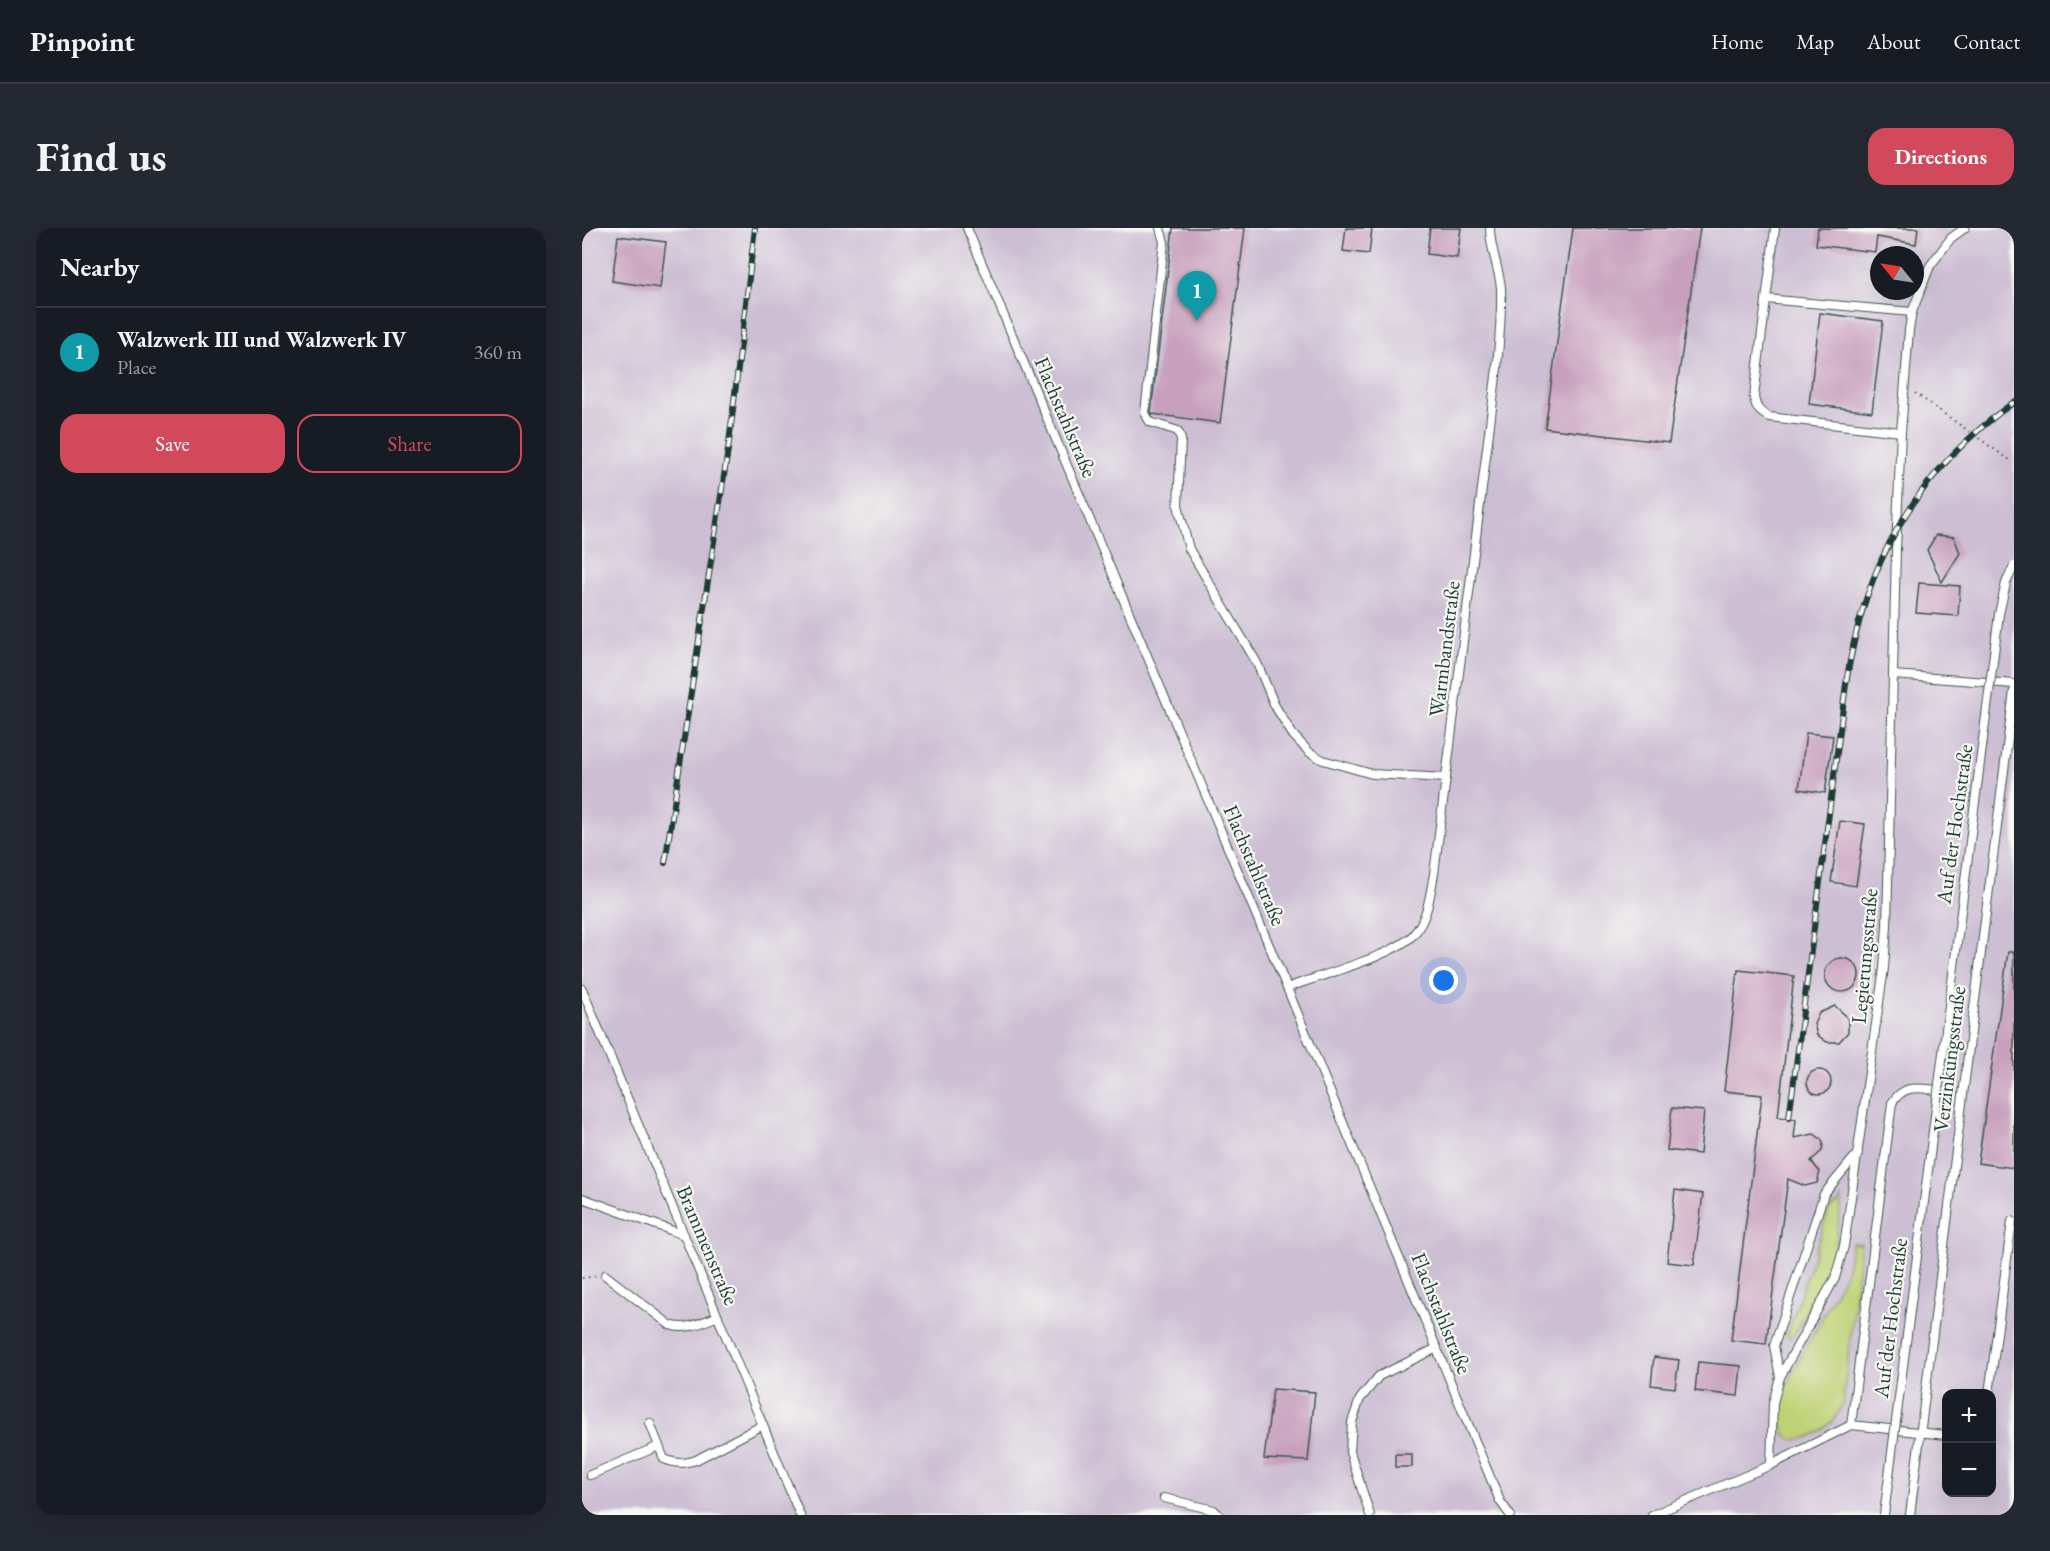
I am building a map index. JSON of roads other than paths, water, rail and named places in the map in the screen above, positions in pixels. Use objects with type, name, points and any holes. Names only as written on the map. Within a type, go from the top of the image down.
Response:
[{"type":"lane","name":"Flachstahlstraße","points":[[967,228],[1500,1501],[1510,1515]]},
{"type":"lane","points":[[1160,228],[1164,242],[1144,413],[1150,422],[1178,431],[1182,439],[1178,505],[1189,549],[1257,663],[1281,716],[1293,735],[1310,752],[1323,760],[1372,774],[1446,778]]},
{"type":"lane","name":"Warmbandstraße","points":[[1287,988],[1370,959],[1398,946],[1413,935],[1429,901],[1499,337],[1501,286],[1490,228]]},
{"type":"lane","points":[[1775,228],[1754,397],[1756,408],[1769,417],[1901,432]]},
{"type":"lane","name":"Legierungsstraße","points":[[1771,1465],[1773,1403],[1780,1377],[1835,1278],[1844,1246],[1884,968],[1901,432],[1912,312],[1930,266],[1951,238],[1965,228]]},
{"type":"lane","points":[[1766,299],[1912,312]]},
{"type":"lane","name":"Auf der Hochstraße","points":[[1884,1515],[1999,614],[2006,583],[2014,566]]},
{"type":"lane","points":[[1893,675],[2014,684]]},
{"type":"lane","name":"Verzinkungsstraße","points":[[1910,1515],[2014,692]]},
{"type":"lane","name":"Brammenstraße","points":[[582,989],[800,1515]]},
{"type":"lane","name":"Auf der Hochstraße","points":[[1851,1425],[1892,1103],[1899,1092],[1906,1089],[1937,1090]]},
{"type":"lane","points":[[1780,1377],[1774,1346],[1824,1194],[1858,1153]]},
{"type":"lane","points":[[582,1197],[684,1236]]},
{"type":"lane","points":[[1990,1389],[2012,1221]]},
{"type":"lane","points":[[605,1275],[670,1325],[678,1328],[685,1328],[718,1316]]},
{"type":"lane","points":[[1370,1515],[1350,1452],[1352,1422],[1360,1399],[1379,1376],[1437,1348]]},
{"type":"lane","points":[[650,1423],[664,1459],[676,1463],[696,1460],[763,1425]]},
{"type":"lane","points":[[1652,1515],[1771,1465],[1851,1425],[1942,1434]]},
{"type":"lane","points":[[590,1475],[659,1446]]},
{"type":"lane","points":[[1164,1498],[1214,1510],[1219,1515]]},
{"type":"railway","points":[[665,863],[729,443],[755,228]]},
{"type":"railway","points":[[1789,1118],[1846,684],[1854,640],[1866,599],[1881,561],[1922,491],[1949,459],[1979,430],[2014,402]]},
{"type":"place","name":"Walzwerk III und Walzwerk IV","points":[[1197,321]]}]
